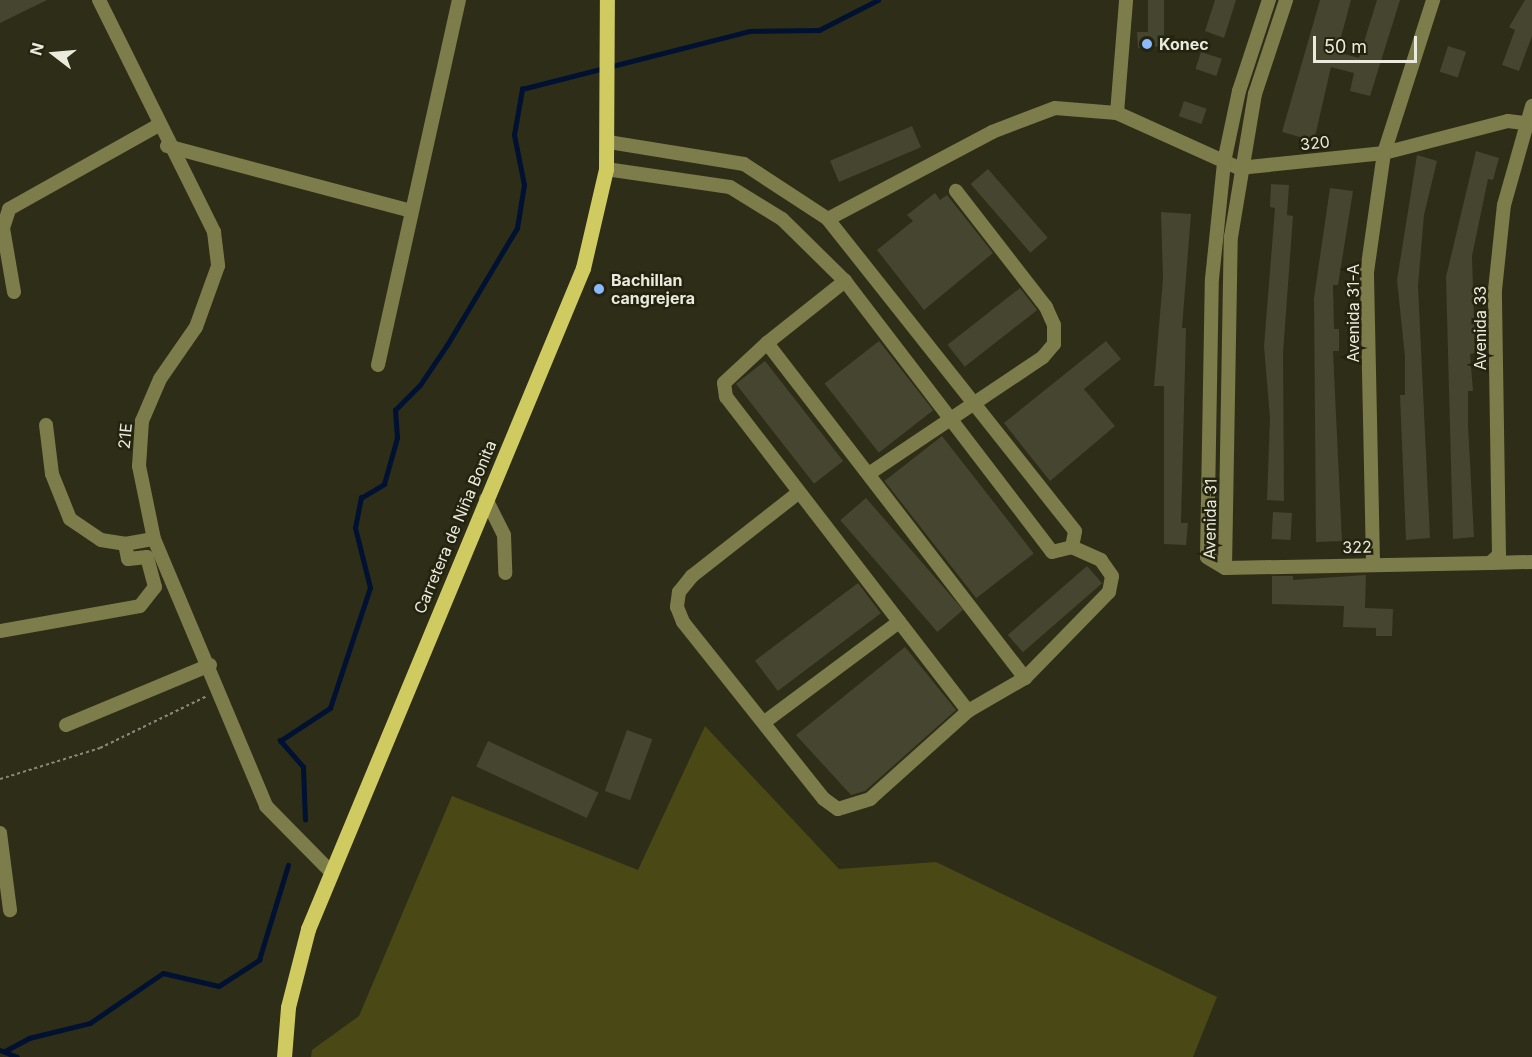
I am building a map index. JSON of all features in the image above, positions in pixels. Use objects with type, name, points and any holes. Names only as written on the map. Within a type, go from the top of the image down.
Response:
[{"type":"main road","name":"Carretera de Niña Bonita","points":[[284,1057],[296,966],[330,871],[583,268],[606,169],[609,69],[607,0]]},
{"type":"street","name":"21E","points":[[99,0],[157,126],[214,232],[218,266],[196,327],[160,379],[142,421],[139,466],[154,539],[210,665],[266,806],[330,871]]},
{"type":"street","points":[[378,366],[459,0]]},
{"type":"street","points":[[1117,113],[1126,0]]},
{"type":"street","name":"Avenida 31","points":[[1225,568],[1207,557],[1212,279],[1224,162],[1239,91],[1269,0]]},
{"type":"street","name":"Avenida 31","points":[[1225,568],[1231,237],[1239,168],[1269,44],[1286,0]]},
{"type":"street","name":"Avenida 31-A","points":[[1373,562],[1367,272],[1384,153],[1432,0]]},
{"type":"street","name":"Avenida 33","points":[[1494,559],[1495,290],[1504,205],[1524,123],[1532,106]]},
{"type":"street","name":"320","points":[[828,219],[992,132],[1055,108],[1117,113],[1239,168],[1384,153],[1508,122],[1524,123]]},
{"type":"street","points":[[14,292],[3,228],[9,209],[157,126]]},
{"type":"street","points":[[608,142],[744,164],[828,219],[970,405],[1075,531],[1072,547]]},
{"type":"street","points":[[167,146],[412,211]]},
{"type":"street","points":[[606,169],[730,187],[782,219],[844,281],[1052,552],[1072,547],[1101,560],[1112,576],[1108,591],[1025,678],[968,711],[870,799],[838,809],[824,799],[766,721],[683,622],[678,600],[692,576],[798,493]]},
{"type":"street","points":[[870,473],[950,422],[970,405],[1043,357],[1054,344],[1054,325],[1046,307],[956,191]]},
{"type":"street","points":[[844,281],[767,343],[724,383],[726,397],[968,711]]},
{"type":"street","points":[[767,343],[870,473],[896,515],[1025,678]]},
{"type":"street","points":[[46,425],[52,474],[70,519],[101,540],[125,544],[154,539]]},
{"type":"street","points":[[486,499],[504,535],[505,573]]},
{"type":"street","points":[[0,632],[140,606],[155,587],[147,557],[128,559],[125,544]]},
{"type":"street","name":"322","points":[[1225,568],[1494,559],[1532,562]]},
{"type":"street","points":[[766,721],[899,622]]},
{"type":"street","points":[[66,724],[210,665]]},
{"type":"street","points":[[0,833],[10,910]]},
{"type":"path","points":[[0,779],[100,748],[221,693]]},
{"type":"shaded area","points":[[705,726],[839,869],[936,862],[1217,997],[1193,1057],[311,1057],[312,1050],[359,1016],[452,796],[638,870]]},
{"type":"building","points":[[0,0],[47,0],[0,23]]},
{"type":"building","points":[[1148,0],[1164,0],[1164,46],[1138,48],[1137,32],[1148,32]]},
{"type":"building","points":[[1215,0],[1236,0],[1224,38],[1205,31]]},
{"type":"building","points":[[1320,0],[1351,0],[1337,52],[1359,58],[1377,0],[1400,0],[1370,96],[1350,91],[1354,73],[1331,67],[1314,141],[1282,132]]},
{"type":"building","points":[[1525,0],[1532,0],[1532,36],[1519,71],[1502,65],[1515,30],[1509,27]]},
{"type":"building","points":[[1448,46],[1466,52],[1458,78],[1440,72]]},
{"type":"building","points":[[1201,52],[1222,59],[1216,76],[1195,69]]},
{"type":"building","points":[[1184,101],[1207,109],[1201,124],[1179,116]]},
{"type":"building","points":[[912,126],[921,147],[839,182],[830,161]]},
{"type":"building","points":[[1476,151],[1499,158],[1493,180],[1488,179],[1472,256],[1475,353],[1470,354],[1473,391],[1468,391],[1468,425],[1474,537],[1453,539],[1446,277]]},
{"type":"building","points":[[1417,155],[1437,161],[1424,215],[1418,286],[1430,538],[1406,540],[1400,395],[1405,395],[1405,357],[1397,280]]},
{"type":"building","points":[[988,169],[1048,238],[1030,253],[971,184]]},
{"type":"building","points":[[1271,184],[1289,185],[1287,215],[1293,216],[1283,353],[1284,501],[1267,500],[1270,418],[1264,346],[1275,208],[1270,207]]},
{"type":"building","points":[[1330,188],[1353,191],[1338,285],[1333,285],[1334,329],[1339,329],[1339,351],[1333,351],[1342,541],[1316,542],[1314,298]]},
{"type":"building","points":[[935,193],[940,200],[947,195],[993,253],[924,310],[877,250],[913,221],[907,215]]},
{"type":"building","points":[[1161,212],[1191,214],[1182,328],[1186,328],[1181,523],[1188,523],[1186,545],[1164,544],[1164,386],[1154,386],[1163,278]]},
{"type":"building","points":[[1020,288],[1037,310],[965,367],[948,345]]},
{"type":"building","points":[[879,341],[933,410],[879,453],[825,383]]},
{"type":"building","points":[[1106,341],[1121,359],[1084,389],[1115,426],[1050,481],[1004,423]]},
{"type":"building","points":[[765,361],[843,461],[814,484],[736,384]]},
{"type":"building","points":[[942,436],[1034,553],[976,598],[884,481]]},
{"type":"building","points":[[866,498],[963,610],[937,632],[840,520]]},
{"type":"building","points":[[1273,512],[1292,513],[1291,540],[1272,539]]},
{"type":"building","points":[[1087,566],[1102,583],[1023,652],[1008,635]]},
{"type":"building","points":[[1366,575],[1365,608],[1393,609],[1392,636],[1376,636],[1376,628],[1343,627],[1344,606],[1272,604],[1272,576],[1293,576],[1293,580]]},
{"type":"building","points":[[858,583],[881,613],[778,691],[755,661]]},
{"type":"building","points":[[905,647],[956,710],[865,791],[851,795],[796,735]]},
{"type":"building","points":[[627,730],[652,739],[630,800],[605,791]]},
{"type":"building","points":[[488,741],[599,793],[587,818],[476,766]]},
{"type":"waterway","points":[[305,820],[303,767],[280,741],[330,708],[370,588],[355,528],[361,498],[384,484],[397,438],[395,410],[420,385],[447,345],[517,228],[524,185],[514,135],[522,89],[749,31],[819,30],[878,0]]},
{"type":"waterway","points":[[5,1051],[29,1038],[90,1023],[163,973],[219,986],[259,960],[288,865]]},
{"type":"waterway","points":[[0,1050],[17,1057]]},
{"type":"place","name":"Konec","points":[[1147,44]]},
{"type":"place","name":"Bachillan cangrejera","points":[[599,289]]}]
